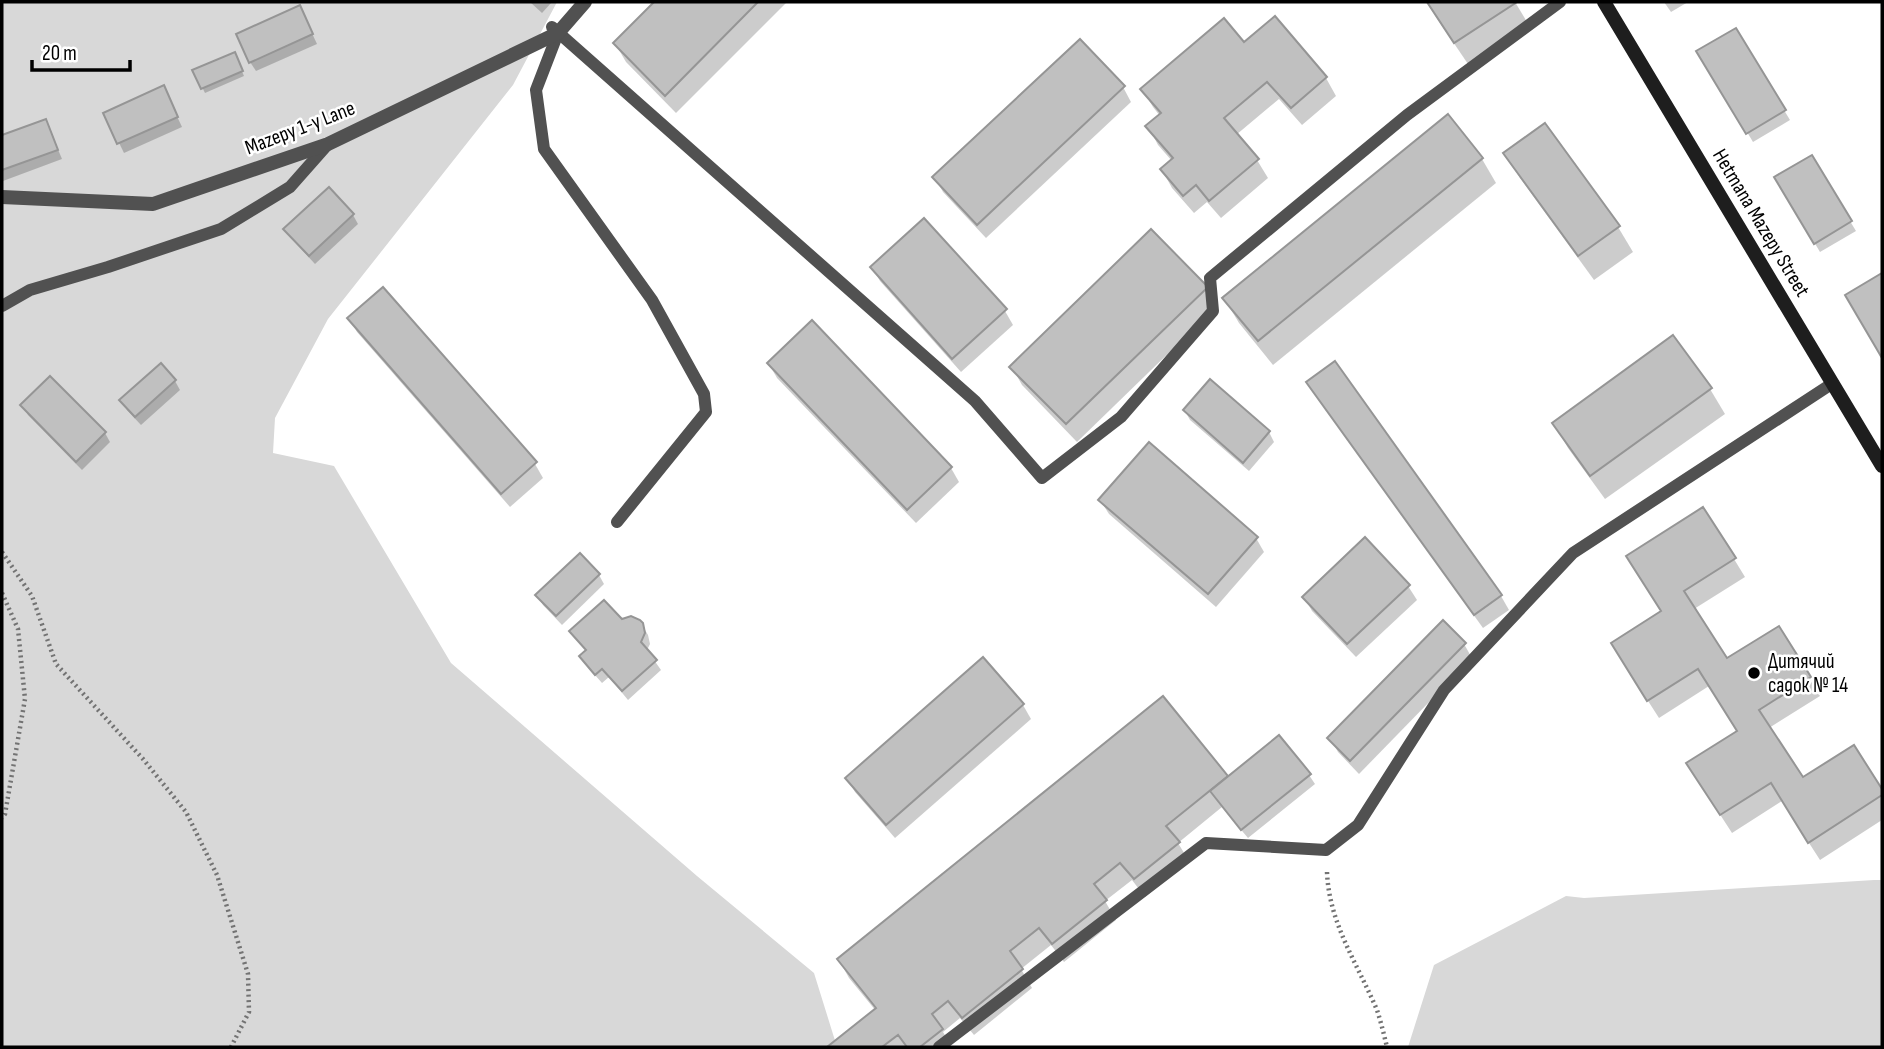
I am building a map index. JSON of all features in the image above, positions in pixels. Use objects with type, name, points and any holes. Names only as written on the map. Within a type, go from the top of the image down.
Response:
[{"type":"main road","name":"Hetmana Mazepy Street","points":[[1604,2],[1882,466]]},
{"type":"street","name":"Mazepy 1-y Lane","points":[[2,197],[153,204],[328,144],[555,30],[585,2]]},
{"type":"lane","points":[[617,522],[706,412],[704,394],[652,300],[544,149],[536,90],[555,30],[975,401],[1042,478],[1121,417],[1213,311],[1210,278],[1407,115],[1560,2]]},
{"type":"lane","points":[[2,306],[30,290],[221,229],[290,187],[328,144]]},
{"type":"lane","points":[[939,1047],[1206,843],[1326,850],[1358,825],[1444,690],[1573,552],[1833,383]]},
{"type":"path","points":[[2,552],[32,596],[56,664],[143,759],[186,812],[217,875],[248,974],[248,1012],[231,1047]]},
{"type":"path","points":[[2,593],[18,629],[25,699],[5,814],[2,818]]},
{"type":"path","points":[[1326,850],[1328,891],[1336,925],[1378,1013],[1387,1047]]},
{"type":"shaded area","points":[[2,2],[557,2],[513,85],[328,319],[275,418],[273,453],[334,466],[451,663],[697,876],[814,973],[837,1047],[2,1047]]},
{"type":"shaded area","points":[[1882,880],[1882,1047],[1408,1047],[1434,965],[1566,896],[1584,898]]},
{"type":"building","points":[[654,2],[758,2],[665,96],[613,43]]},
{"type":"building","points":[[1427,2],[1517,2],[1454,43]]},
{"type":"building","points":[[300,5],[313,34],[249,63],[236,34]]},
{"type":"building","points":[[1275,16],[1327,77],[1291,108],[1267,82],[1224,118],[1259,159],[1209,201],[1196,185],[1183,196],[1160,169],[1173,158],[1145,126],[1161,113],[1140,89],[1224,18],[1244,42]]},
{"type":"building","points":[[1736,28],[1786,110],[1746,134],[1696,51]]},
{"type":"building","points":[[1080,39],[1125,86],[977,225],[932,177]]},
{"type":"building","points":[[235,52],[243,71],[201,89],[192,70]]},
{"type":"building","points":[[164,85],[178,117],[117,144],[103,113]]},
{"type":"building","points":[[1448,114],[1483,158],[1258,341],[1222,298]]},
{"type":"building","points":[[46,119],[58,150],[2,170],[2,135]]},
{"type":"building","points":[[1545,123],[1620,226],[1578,256],[1503,153]]},
{"type":"building","points":[[1812,155],[1852,221],[1814,244],[1774,177]]},
{"type":"building","points":[[329,187],[354,214],[309,256],[283,229]]},
{"type":"building","points":[[924,218],[1007,309],[952,359],[870,267]]},
{"type":"building","points":[[1151,229],[1208,287],[1066,424],[1009,367]]},
{"type":"building","points":[[1882,273],[1882,358],[1845,295]]},
{"type":"building","points":[[383,287],[537,462],[501,494],[347,318]]},
{"type":"building","points":[[812,320],[952,467],[907,510],[767,363]]},
{"type":"building","points":[[1673,335],[1712,388],[1590,476],[1552,423]]},
{"type":"building","points":[[1335,361],[1502,595],[1474,615],[1306,382]]},
{"type":"building","points":[[161,363],[176,380],[135,417],[119,400]]},
{"type":"building","points":[[50,376],[106,432],[76,462],[20,405]]},
{"type":"building","points":[[1210,379],[1270,431],[1243,463],[1183,410]]},
{"type":"building","points":[[1149,442],[1258,537],[1208,594],[1098,500]]},
{"type":"building","name":"Дитячий садок № 14","points":[[1703,507],[1736,558],[1684,591],[1727,658],[1779,626],[1811,677],[1759,710],[1803,777],[1854,745],[1882,789],[1882,795],[1808,843],[1771,783],[1720,815],[1686,763],[1737,731],[1698,669],[1647,701],[1611,643],[1661,611],[1626,556]]},
{"type":"building","points":[[1365,537],[1410,585],[1347,644],[1302,597]]},
{"type":"building","points":[[580,553],[600,574],[556,616],[535,595]]},
{"type":"building","points":[[604,600],[622,619],[631,616],[643,623],[645,633],[641,642],[657,660],[622,691],[602,669],[595,675],[579,656],[586,650],[569,631]]},
{"type":"building","points":[[1443,620],[1466,643],[1350,761],[1327,738]]},
{"type":"building","points":[[983,657],[1024,704],[886,825],[845,778]]},
{"type":"building","points":[[1163,696],[1228,776],[1166,826],[1180,842],[1134,879],[1120,863],[1094,884],[1107,900],[1052,944],[1039,928],[1010,951],[1023,969],[962,1018],[948,1001],[932,1014],[943,1029],[920,1047],[907,1047],[898,1035],[882,1047],[827,1047],[876,1008],[837,959]]},
{"type":"building","points":[[1279,735],[1311,774],[1241,830],[1210,791]]},
{"type":"place","name":"Дитячий садок № 14","points":[[1754,673]]}]
